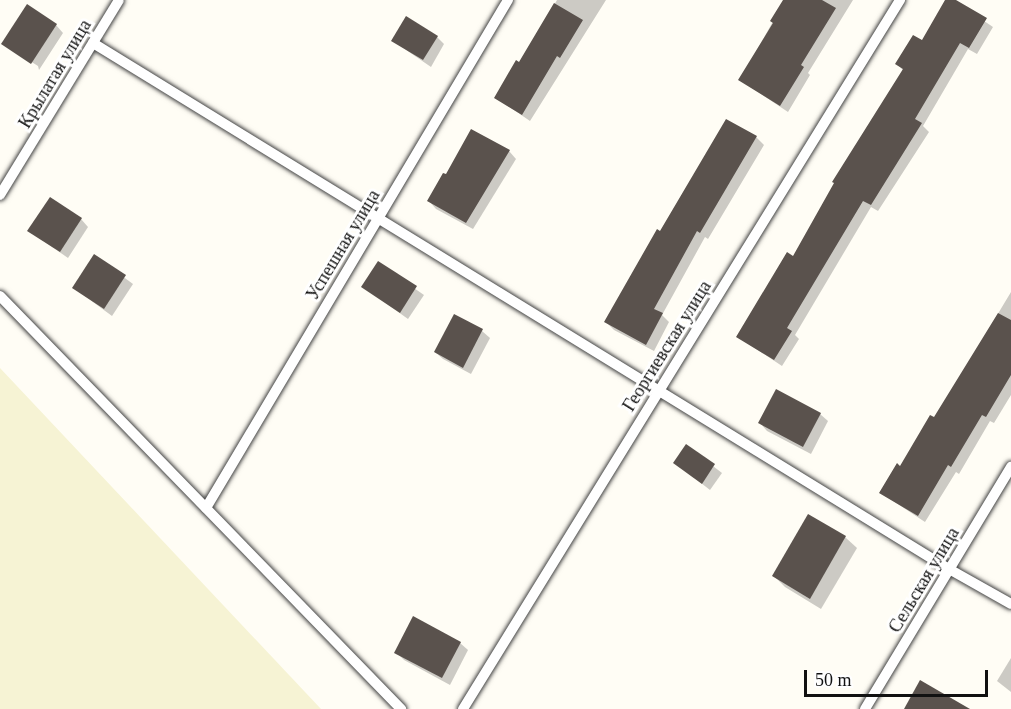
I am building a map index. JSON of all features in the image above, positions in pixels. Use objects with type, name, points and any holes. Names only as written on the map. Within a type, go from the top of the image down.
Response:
[{"type":"lane","name":"Крылатая улица","points":[[0,195],[119,0]]},
{"type":"lane","name":"Успешная улица","points":[[206,508],[508,0]]},
{"type":"lane","name":"Георгиевская улица","points":[[463,709],[900,0]]},
{"type":"lane","points":[[93,43],[950,569],[1011,604]]},
{"type":"lane","points":[[0,296],[401,709]]},
{"type":"lane","name":"Сельская улица","points":[[865,709],[1011,467]]},
{"type":"shaded area","points":[[0,368],[321,709],[0,709]]},
{"type":"building","points":[[783,0],[822,0],[836,8],[801,65],[804,67],[780,106],[738,80],[773,23],[770,21]]},
{"type":"building","points":[[945,0],[956,0],[987,18],[969,48],[960,43],[915,119],[922,123],[871,205],[863,201],[787,328],[792,331],[774,360],[736,337],[787,252],[793,256],[834,183],[832,182],[903,69],[895,64],[913,35],[922,40]]},
{"type":"building","points":[[554,3],[583,20],[560,58],[557,56],[522,115],[494,98],[516,60],[519,62]]},
{"type":"building","points":[[27,4],[57,24],[31,64],[1,44]]},
{"type":"building","points":[[406,16],[438,36],[423,60],[391,41]]},
{"type":"building","points":[[726,119],[757,136],[700,233],[697,231],[654,309],[663,313],[646,345],[604,322],[657,229],[660,231]]},
{"type":"building","points":[[471,129],[510,150],[466,223],[427,201],[443,173],[446,174]]},
{"type":"building","points":[[50,197],[82,218],[60,252],[27,231]]},
{"type":"building","points":[[94,254],[126,275],[104,309],[72,288]]},
{"type":"building","points":[[378,261],[417,286],[400,313],[361,287]]},
{"type":"building","points":[[998,313],[1011,320],[1011,375],[986,417],[982,415],[951,467],[948,465],[918,516],[879,493],[897,463],[900,466],[930,415],[934,417]]},
{"type":"building","points":[[454,314],[483,329],[463,368],[434,352]]},
{"type":"building","points":[[776,389],[821,413],[803,447],[758,423]]},
{"type":"building","points":[[686,444],[715,464],[702,484],[673,463]]},
{"type":"building","points":[[808,514],[846,536],[810,599],[772,576]]},
{"type":"building","points":[[413,616],[461,642],[442,678],[394,653]]},
{"type":"building","points":[[920,680],[970,709],[904,709]]}]
